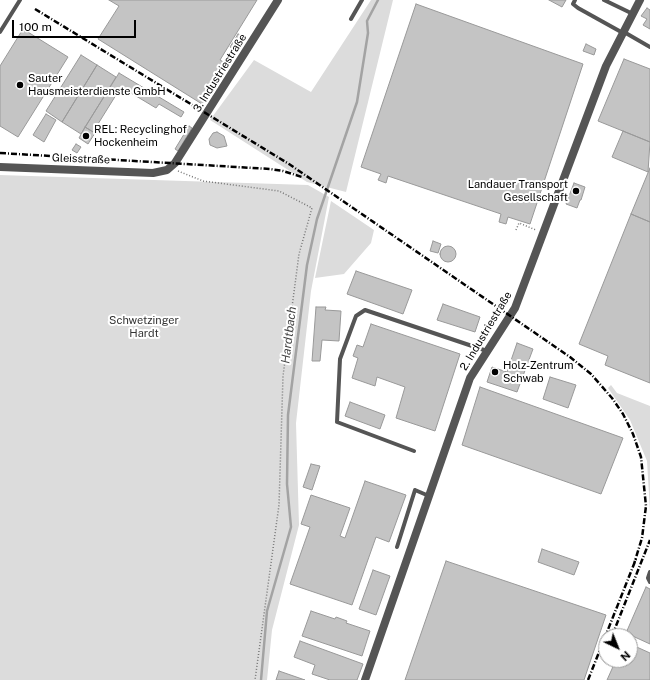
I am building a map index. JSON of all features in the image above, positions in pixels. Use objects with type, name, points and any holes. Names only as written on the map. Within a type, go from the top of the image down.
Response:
[{"type":"street","name":"3. Industriestraße","points":[[162,172],[170,168],[207,114],[278,0]]},
{"type":"street","name":"2. Industriestraße","points":[[365,680],[470,378],[515,308],[606,66],[640,0]]},
{"type":"street","name":"Gleisstraße","points":[[0,167],[162,172]]},
{"type":"lane","points":[[0,32],[20,0]]},
{"type":"lane","points":[[351,18],[362,0]]},
{"type":"lane","points":[[575,0],[573,4],[578,8],[650,47]]},
{"type":"lane","points":[[604,0],[633,14]]},
{"type":"lane","points":[[414,451],[337,422],[340,360],[356,316],[365,310],[487,351]]},
{"type":"lane","points":[[397,547],[415,490],[429,496]]},
{"type":"lane","points":[[650,572],[648,578],[650,582]]},
{"type":"path","points":[[170,168],[203,181],[279,191],[312,208],[299,254],[283,376],[279,505],[255,680]]},
{"type":"path","points":[[516,230],[519,223],[544,233]]},
{"type":"green space","points":[[371,0],[393,0],[346,192],[307,182],[210,120],[254,60],[311,92]]},
{"type":"green space","name":"Schwetzinger Hardt","points":[[0,175],[308,185],[329,197],[311,291],[296,423],[299,525],[272,630],[267,680],[0,680]]},
{"type":"green space","points":[[331,201],[374,230],[371,243],[344,274],[315,278]]},
{"type":"green space","points":[[611,385],[617,393],[650,406],[650,511],[647,461],[630,420],[608,388]]},
{"type":"building","points":[[109,0],[257,0],[220,60],[227,64],[202,104],[98,39],[119,6]]},
{"type":"building","points":[[549,0],[566,0],[562,7]]},
{"type":"building","points":[[416,4],[583,64],[530,224],[508,217],[506,224],[499,222],[501,214],[388,176],[386,183],[378,180],[381,174],[361,167]]},
{"type":"building","points":[[647,8],[650,10],[650,29],[643,25],[647,19],[641,16]]},
{"type":"building","points":[[23,29],[68,57],[18,137],[0,126],[0,66]]},
{"type":"building","points":[[238,34],[241,35],[232,48],[230,47]]},
{"type":"building","points":[[586,44],[596,49],[594,55],[583,51]]},
{"type":"building","points":[[81,55],[97,65],[62,122],[46,111]]},
{"type":"building","points":[[624,59],[650,69],[650,142],[598,121]]},
{"type":"building","points":[[97,65],[116,77],[81,134],[62,122]]},
{"type":"building","points":[[119,73],[184,112],[181,117],[159,104],[156,108],[121,87],[93,132],[85,127]]},
{"type":"building","points":[[46,114],[56,120],[44,142],[33,135]]},
{"type":"building","points":[[189,126],[192,128],[178,151],[175,149]]},
{"type":"building","name":"REL: Recyclinghof Hockenheim","points":[[85,127],[95,133],[88,144],[79,138]]},
{"type":"building","points":[[623,131],[650,142],[648,172],[612,157]]},
{"type":"building","points":[[217,132],[224,136],[227,146],[217,148],[210,145],[209,139],[213,133]]},
{"type":"building","points":[[76,144],[81,147],[77,153],[72,150]]},
{"type":"building","points":[[650,168],[650,222],[631,214]]},
{"type":"building","points":[[574,183],[585,187],[577,208],[566,204]]},
{"type":"building","points":[[631,214],[650,222],[650,383],[605,365],[608,356],[579,344]]},
{"type":"building","points":[[433,241],[441,244],[438,253],[430,251]]},
{"type":"building","points":[[448,246],[454,248],[456,254],[454,260],[448,262],[442,260],[440,254],[442,248]]},
{"type":"building","points":[[356,271],[412,290],[403,314],[347,294]]},
{"type":"building","points":[[443,304],[480,317],[475,332],[437,320]]},
{"type":"building","points":[[316,307],[326,307],[325,310],[341,311],[339,341],[322,340],[320,361],[312,361]]},
{"type":"building","points":[[371,324],[460,354],[435,431],[396,418],[405,387],[377,377],[375,386],[352,378],[358,358],[353,356],[357,345],[363,347]]},
{"type":"building","points":[[517,343],[533,349],[517,392],[487,382],[492,367],[507,372]]},
{"type":"building","points":[[550,377],[576,385],[568,408],[543,399]]},
{"type":"building","points":[[480,387],[623,438],[601,494],[462,445]]},
{"type":"building","points":[[350,402],[385,415],[380,429],[345,416]]},
{"type":"building","points":[[311,464],[320,466],[312,490],[303,487]]},
{"type":"building","points":[[365,481],[406,495],[389,542],[376,537],[352,605],[290,584],[310,527],[301,524],[311,495],[350,508],[340,536],[345,538]]},
{"type":"building","points":[[542,549],[579,562],[574,575],[538,562]]},
{"type":"building","points":[[446,561],[606,615],[602,628],[598,628],[598,639],[584,680],[405,680]]},
{"type":"building","points":[[373,570],[390,576],[376,615],[359,609]]},
{"type":"building","points":[[646,587],[650,589],[650,644],[638,638],[638,628],[628,628]]},
{"type":"building","points":[[311,611],[335,619],[336,617],[347,621],[346,623],[370,631],[362,656],[302,636]]},
{"type":"building","points":[[300,641],[363,664],[357,680],[330,680],[312,674],[315,665],[294,657]]},
{"type":"building","points":[[638,648],[650,653],[650,680],[607,680],[612,668],[638,668]]},
{"type":"building","points":[[279,671],[305,680],[276,680]]},
{"type":"waterway","name":"Hardtbach","points":[[261,680],[267,611],[291,527],[287,484],[288,415],[307,265],[317,219],[357,102],[368,33],[367,21],[378,0]]},
{"type":"railway","points":[[35,9],[289,164],[570,357],[591,374],[612,398],[623,414],[633,434],[641,457],[646,506],[642,538],[634,564]]},
{"type":"railway","points":[[0,153],[270,169],[283,171],[302,177]]},
{"type":"railway","points":[[615,628],[650,540]]},
{"type":"railway","points":[[588,680],[636,559]]},
{"type":"place","name":"Sauter Hausmeisterdienste GmbH","points":[[20,85]]},
{"type":"place","name":"REL: Recyclinghof Hockenheim","points":[[86,136]]},
{"type":"place","name":"Landauer Transport Gesellschaft","points":[[576,191]]},
{"type":"place","name":"Holz-Zentrum Schwab","points":[[495,372]]}]
